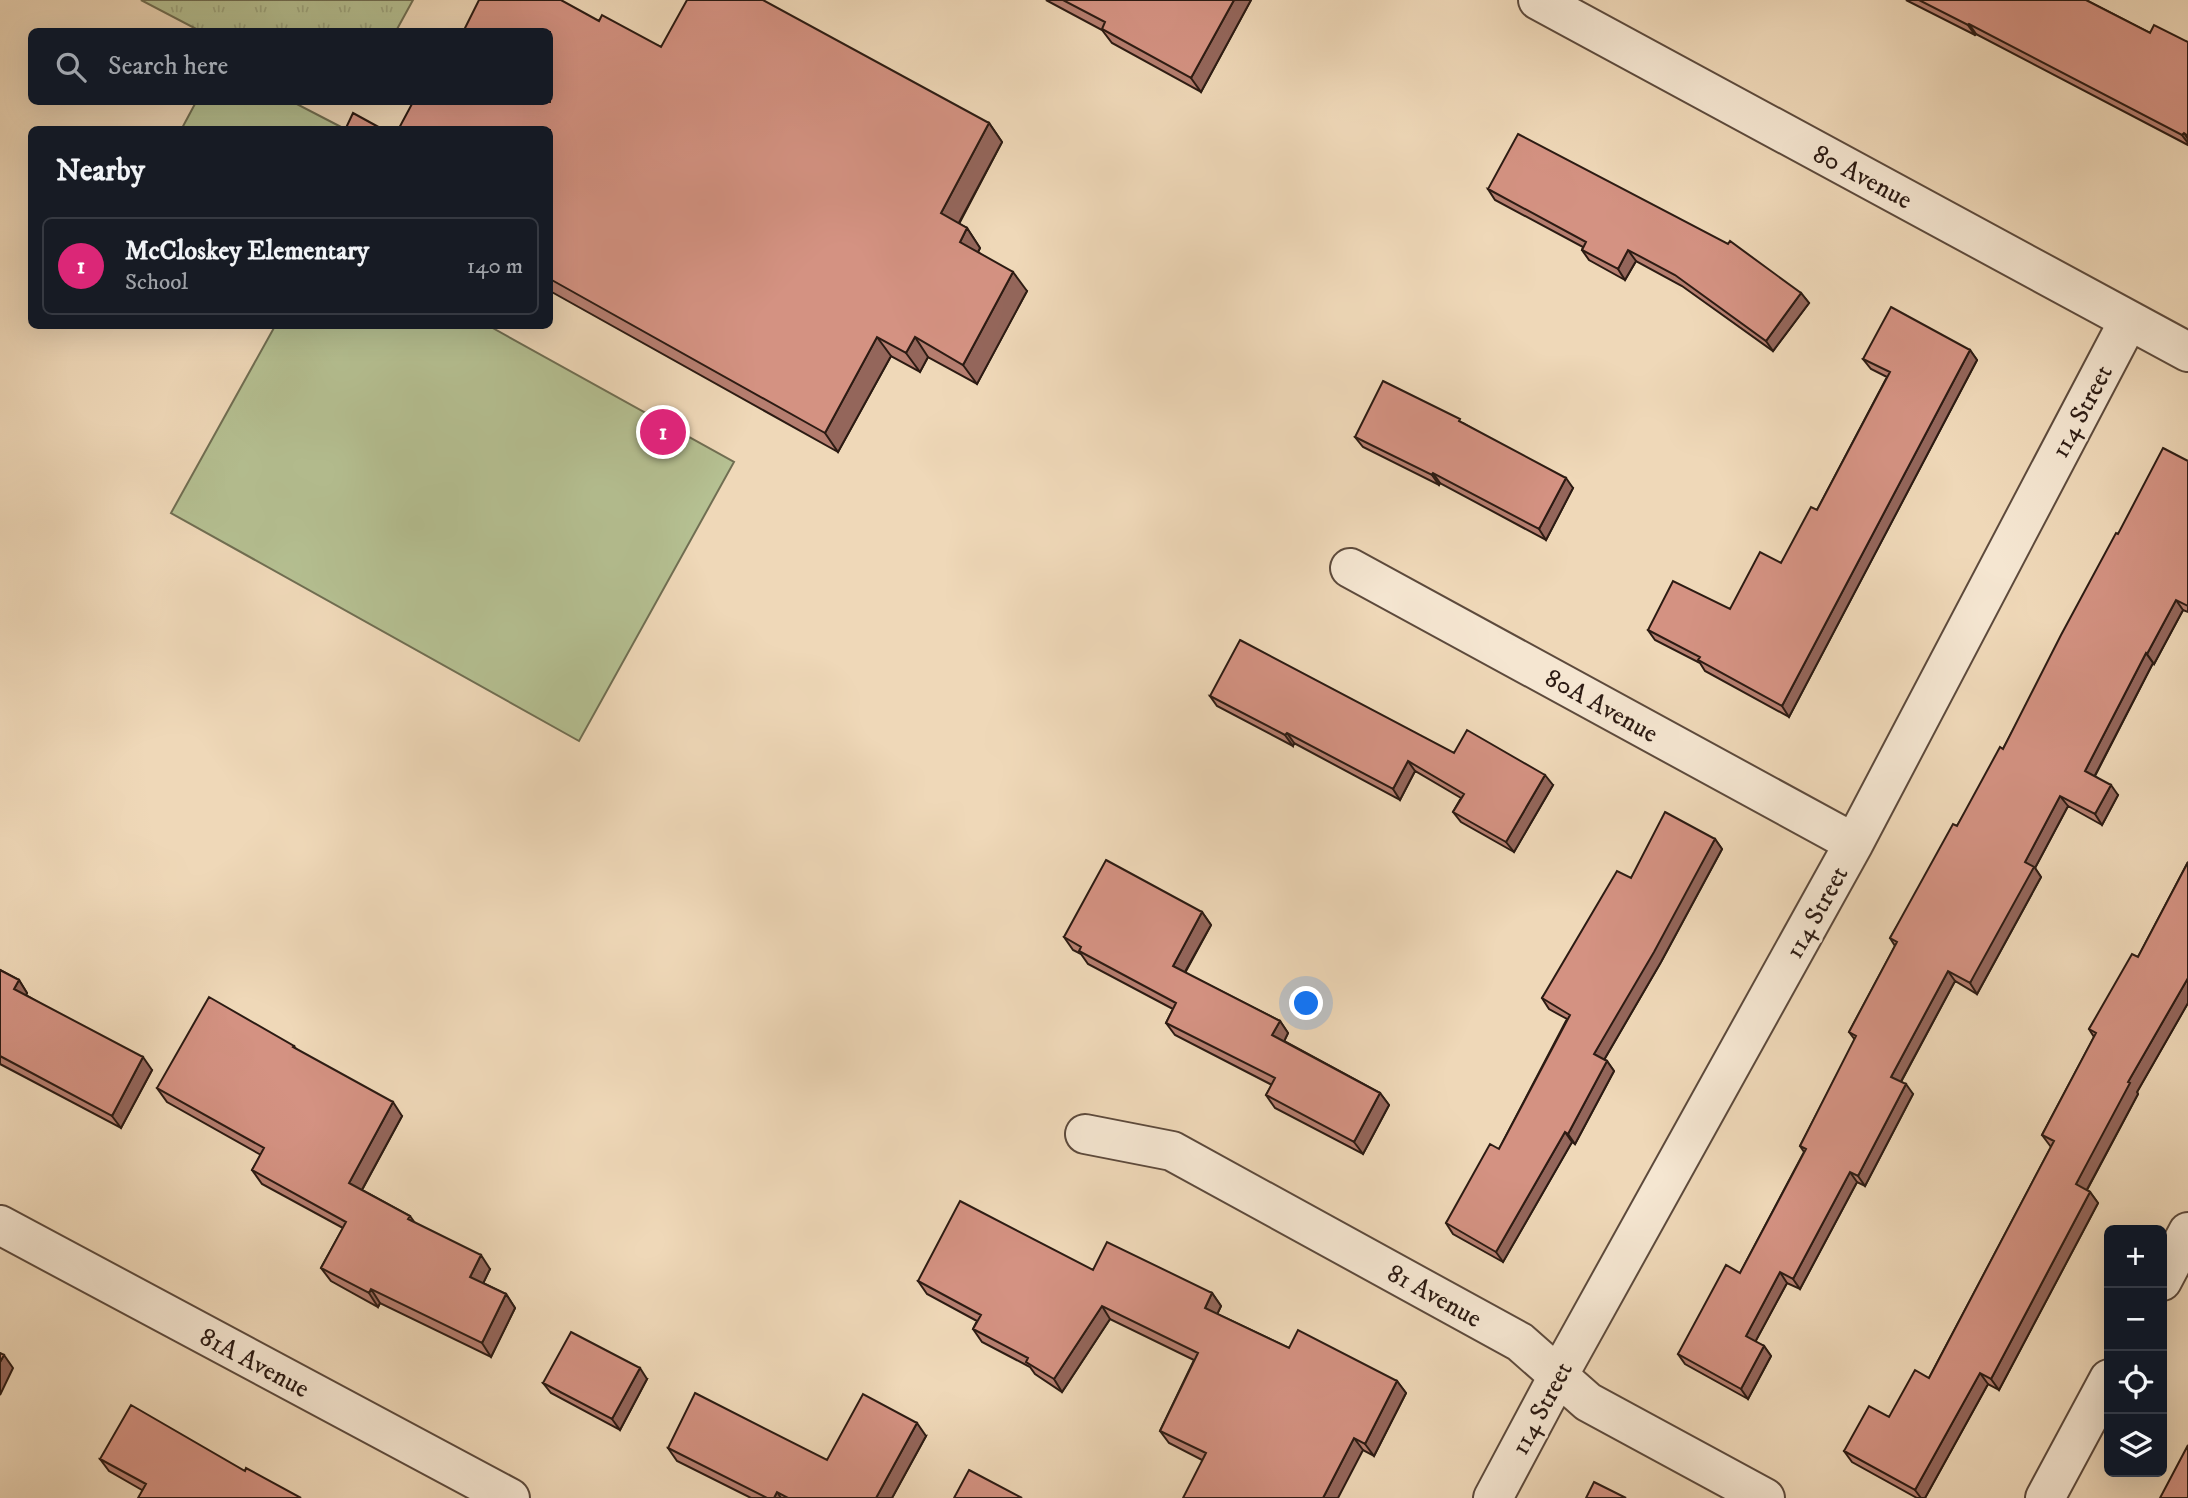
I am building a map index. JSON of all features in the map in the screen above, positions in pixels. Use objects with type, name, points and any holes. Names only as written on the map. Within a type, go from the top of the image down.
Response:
[{"type":"street","name":"80 Avenue","points":[[1538,0],[2188,352]]},
{"type":"street","name":"114 Street","points":[[1493,1498],[1854,843],[2129,320]]},
{"type":"street","name":"80A Avenue","points":[[1350,568],[1854,843]]},
{"type":"street","name":"81 Avenue","points":[[1085,1134],[1172,1151],[1520,1342],[1588,1402],[1765,1498]]},
{"type":"street","name":"81A Avenue","points":[[0,1225],[510,1498]]},
{"type":"street","points":[[2167,1272],[2188,1232]]},
{"type":"street","points":[[2045,1498],[2104,1388]]},
{"type":"green space","points":[[141,0],[413,0],[398,28],[194,28]]},
{"type":"green space","points":[[194,105],[299,105],[339,126],[183,126]]},
{"type":"green space","points":[[273,329],[494,329],[734,462],[579,741],[171,513]]},
{"type":"building","points":[[479,0],[561,0],[599,21],[602,15],[661,47],[687,0],[763,0],[989,123],[941,213],[967,228],[960,242],[1013,272],[963,365],[915,337],[906,353],[877,337],[825,433],[553,281],[553,126],[400,126],[411,105],[553,105],[553,28],[465,28]]},
{"type":"building","points":[[1063,0],[1234,0],[1191,78],[1102,29],[1105,22]]},
{"type":"building","points":[[1919,0],[2086,0],[2150,33],[2154,25],[2188,42],[2188,136],[2184,133],[2182,135]]},
{"type":"building","points":[[353,113],[377,126],[347,126]]},
{"type":"building","points":[[1518,134],[1728,244],[1730,241],[1801,293],[1766,341],[1675,275],[1628,250],[1618,269],[1582,250],[1586,242],[1488,189]]},
{"type":"building","points":[[1891,307],[1970,350],[1782,706],[1698,660],[1700,657],[1648,630],[1673,581],[1730,609],[1760,552],[1781,563],[1811,507],[1817,510],[1890,372],[1863,359]]},
{"type":"building","points":[[1383,381],[1460,419],[1459,421],[1566,478],[1539,529],[1433,473],[1432,475],[1355,437]]},
{"type":"building","points":[[2163,448],[2188,461],[2188,606],[2176,600],[2085,771],[2111,785],[2095,814],[2060,796],[2025,862],[2034,867],[1970,983],[1948,971],[1891,1077],[1906,1084],[1858,1176],[1850,1172],[1793,1279],[1780,1272],[1746,1336],[1764,1346],[1741,1389],[1678,1354],[1726,1265],[1740,1273],[1806,1149],[1800,1146],[1856,1036],[1849,1032],[1897,942],[1890,938],[1953,824],[1957,826],[2000,747],[2003,749],[2061,635]]},
{"type":"building","points":[[1240,640],[1454,753],[1467,730],[1545,775],[1506,842],[1453,812],[1464,794],[1408,761],[1393,789],[1210,696]]},
{"type":"building","points":[[1665,812],[1715,839],[1654,952],[1594,1054],[1607,1061],[1568,1134],[1565,1132],[1496,1252],[1446,1223],[1490,1144],[1499,1149],[1570,1015],[1542,998],[1617,871],[1631,878]]},
{"type":"building","points":[[1106,860],[1202,912],[1173,966],[1280,1021],[1272,1035],[1380,1093],[1354,1142],[1266,1095],[1275,1078],[1166,1023],[1176,1003],[1079,951],[1081,947],[1064,937]]},
{"type":"building","points":[[2188,862],[2188,978],[2128,1082],[2130,1083],[2076,1184],[2090,1192],[1991,1379],[1980,1373],[1915,1490],[1844,1451],[1869,1406],[1889,1417],[1915,1370],[1929,1378],[2054,1141],[2042,1135],[2096,1033],[2089,1029],[2132,954],[2138,957]]},
{"type":"building","points":[[0,970],[19,980],[14,989],[143,1057],[112,1116],[0,1056]]},
{"type":"building","points":[[209,997],[393,1102],[349,1183],[410,1216],[408,1219],[481,1255],[470,1277],[506,1294],[482,1343],[371,1289],[369,1293],[321,1268],[346,1222],[252,1170],[264,1148],[157,1088]]},
{"type":"building","points":[[960,1201],[1093,1270],[1107,1242],[1212,1293],[1205,1308],[1289,1348],[1298,1330],[1397,1381],[1365,1444],[1354,1438],[1323,1498],[1183,1498],[1206,1453],[1160,1431],[1198,1353],[1102,1306],[1054,1379],[1026,1362],[1028,1358],[973,1329],[981,1315],[918,1281]]},
{"type":"building","points":[[571,1332],[640,1368],[612,1419],[543,1383]]},
{"type":"building","points":[[695,1393],[827,1460],[863,1394],[917,1423],[876,1498],[788,1498],[777,1492],[774,1498],[767,1498],[668,1448]]},
{"type":"building","points":[[131,1405],[245,1471],[246,1468],[301,1498],[138,1498],[146,1484],[100,1459]]},
{"type":"building","points":[[2188,1445],[2188,1498],[2160,1498]]},
{"type":"building","points":[[969,1470],[1022,1498],[954,1498]]},
{"type":"building","points":[[1594,1482],[1626,1498],[1586,1498]]},
{"type":"place","name":"McCloskey Elementary","points":[[663,432]]}]
